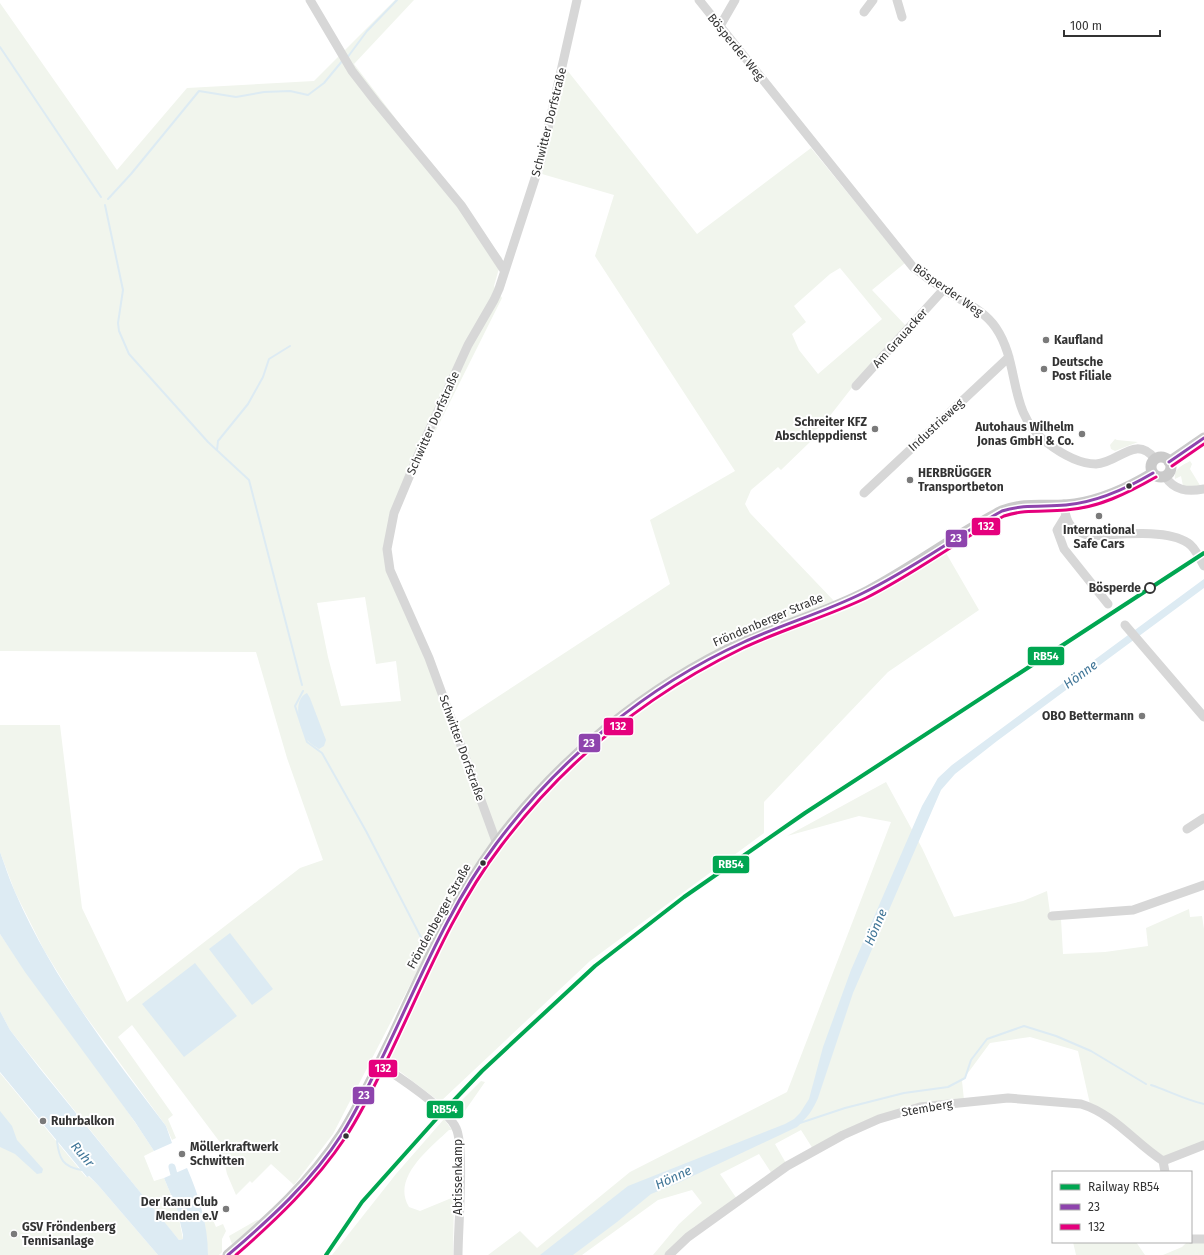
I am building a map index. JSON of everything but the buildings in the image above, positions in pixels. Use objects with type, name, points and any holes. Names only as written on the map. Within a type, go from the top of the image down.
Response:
[{"type":"main road","points":[[1169,462],[1204,438]]},
{"type":"main road","points":[[1164,458],[1169,462],[1170,470],[1165,476],[1158,477],[1153,473],[1151,464],[1155,459],[1164,458]]},
{"type":"main road","name":"Fröndenberger Straße","points":[[228,1255],[272,1217],[310,1178],[343,1132],[379,1065],[452,916],[496,844],[532,800],[586,746],[635,707],[682,675],[745,642],[865,593],[896,576],[1002,511],[1024,505],[1079,503],[1115,492],[1153,473]]},
{"type":"street","points":[[310,0],[345,59],[376,102],[461,205],[504,270]]},
{"type":"street","name":"Schwitter Dorfstraße","points":[[496,844],[429,658],[390,570],[387,549],[396,506],[468,345],[494,300],[529,202],[541,160],[577,0]]},
{"type":"street","name":"Bösperder Weg","points":[[699,0],[913,267],[944,289],[983,313],[989,319],[1000,334],[1009,357],[1018,398],[1025,418],[1034,431],[1046,442],[1075,459],[1086,463],[1094,464],[1109,461],[1130,450],[1138,449],[1146,450],[1155,459]]},
{"type":"street","points":[[720,26],[735,0]]},
{"type":"street","points":[[864,12],[874,0]]},
{"type":"street","points":[[897,0],[902,17]]},
{"type":"street","name":"Am Grauacker","points":[[856,386],[944,289]]},
{"type":"street","name":"Industrieweg","points":[[864,493],[1009,357]]},
{"type":"street","points":[[1165,476],[1170,484],[1178,489],[1188,491],[1204,489]]},
{"type":"street","points":[[1064,504],[1065,517],[1073,528],[1090,536],[1162,534],[1175,536],[1190,544],[1204,566]]},
{"type":"street","points":[[1065,517],[1057,530],[1064,549],[1108,604]]},
{"type":"street","points":[[1127,628],[1204,717]]},
{"type":"street","points":[[1187,829],[1204,818]]},
{"type":"street","points":[[1052,916],[1133,910],[1204,885]]},
{"type":"street","name":"Abtissenkamp","points":[[379,1065],[406,1082],[456,1126],[459,1140],[460,1166],[458,1255]]},
{"type":"street","name":"Stemberg","points":[[669,1255],[688,1237],[807,1154],[861,1126],[920,1107],[1008,1098],[1080,1104],[1091,1107],[1115,1122],[1163,1161]]},
{"type":"street","points":[[1164,1171],[1163,1161],[1204,1145]]},
{"type":"street","points":[[1192,1239],[1204,1239]]},
{"type":"shaded area","points":[[395,0],[414,0],[354,64],[502,258],[494,286],[502,298],[396,510],[387,547],[391,570],[453,726],[670,584],[650,520],[735,471],[595,256],[614,195],[542,174],[567,70],[697,234],[811,148],[905,263],[872,290],[907,327],[861,376],[822,426],[807,435],[810,442],[781,470],[778,467],[751,490],[745,504],[750,513],[834,601],[731,644],[578,746],[515,811],[474,867],[426,954],[333,1134],[294,1185],[271,1164],[252,1183],[250,1181],[236,1195],[227,1174],[221,1147],[222,1145],[132,1025],[118,1037],[173,1115],[168,1119],[176,1138],[172,1140],[166,1126],[79,1007],[44,950],[15,892],[0,852],[0,725],[60,725],[82,908],[127,1002],[300,868],[323,860],[287,758],[256,652],[0,651],[0,3],[117,170],[187,88],[314,81]],"holes":[[[840,268],[882,319],[818,374],[799,350],[792,334],[806,322],[794,306],[830,274]],[[365,597],[376,664],[396,661],[401,701],[341,706],[328,657],[317,603]]]},
{"type":"shaded area","points":[[1115,439],[1138,442],[1115,451],[1111,449],[1110,445]]},
{"type":"shaded area","points":[[1190,461],[1192,464],[1190,469],[1201,487],[1183,486],[1181,476],[1175,479],[1177,470]]},
{"type":"shaded area","points":[[946,553],[979,610],[888,672],[764,802],[764,833],[590,961],[440,1102],[386,1061],[435,957],[471,894],[500,849],[535,806],[583,753],[687,677],[748,645],[868,597]]},
{"type":"shaded area","points":[[886,782],[922,848],[954,917],[1023,901],[1047,891],[1051,920],[1061,919],[1063,954],[1105,952],[1148,946],[1146,928],[1189,909],[1190,917],[1202,916],[1204,929],[1204,1142],[1166,1158],[1090,1104],[1078,1051],[1030,1037],[990,1043],[962,1081],[964,1100],[922,1105],[813,1149],[801,1130],[775,1144],[787,1165],[772,1174],[759,1154],[720,1174],[737,1199],[694,1227],[666,1255],[653,1255],[679,1224],[702,1203],[692,1190],[658,1200],[582,1255],[488,1255],[520,1231],[537,1248],[630,1172],[787,1092],[891,822],[859,816],[787,836]]},
{"type":"shaded area","points":[[0,934],[38,989],[117,1096],[154,1151],[144,1156],[154,1181],[164,1178],[177,1209],[183,1239],[179,1240],[168,1227],[10,1030],[0,1011]]},
{"type":"shaded area","points":[[0,1073],[86,1177],[88,1176],[98,1185],[158,1255],[0,1255]]},
{"type":"shaded area","points":[[481,1081],[485,1082],[462,1115],[456,1117],[448,1114]]},
{"type":"shaded area","points":[[444,1119],[452,1130],[449,1130],[415,1164],[405,1185],[405,1196],[409,1207],[420,1211],[454,1197],[453,1255],[332,1255],[396,1174]]},
{"type":"shaded area","points":[[214,1215],[213,1220],[216,1227],[223,1224],[226,1231],[222,1239],[222,1252],[219,1255],[208,1255],[204,1218]]},
{"type":"shaded area","points":[[257,1220],[260,1221],[232,1244],[229,1236]]},
{"type":"shaded area","points":[[1204,1242],[1204,1255],[1163,1255],[1182,1247],[1186,1243]]},
{"type":"shaded area","points":[[1073,1243],[1137,1243],[1145,1255],[1076,1255]]},
{"type":"water","name":"Hönne","points":[[1204,579],[1204,588],[997,741],[955,774],[941,790],[853,993],[818,1098],[812,1110],[801,1124],[678,1183],[651,1194],[573,1255],[540,1255],[628,1186],[785,1124],[794,1119],[800,1113],[809,1099],[823,1047],[851,970],[922,806],[938,778],[952,765]]},
{"type":"water","points":[[307,693],[326,740],[324,746],[319,749],[308,741],[302,730],[298,716],[299,702]]},
{"type":"water","points":[[0,852],[15,892],[46,954],[83,1014],[166,1126],[172,1143],[154,1151],[135,1122],[25,972],[0,934]]},
{"type":"water","points":[[230,933],[273,989],[252,1005],[209,949]]},
{"type":"water","points":[[195,963],[237,1016],[184,1057],[142,1004]]},
{"type":"water","name":"Ruhr","points":[[0,1011],[10,1030],[41,1070],[179,1240],[183,1239],[183,1235],[177,1209],[164,1178],[187,1168],[205,1221],[208,1255],[158,1255],[98,1185],[89,1176],[87,1177],[0,1072]]},
{"type":"water","points":[[0,1111],[12,1126],[17,1140],[43,1169],[42,1173],[37,1174],[15,1154],[0,1147]]},
{"type":"waterway","points":[[347,58],[367,31],[397,0]]},
{"type":"waterway","points":[[0,47],[101,197]]},
{"type":"waterway","points":[[108,199],[131,174],[199,91],[236,97],[264,92],[290,91],[308,95],[324,83],[343,60]]},
{"type":"waterway","points":[[105,205],[123,290],[118,323],[119,331],[129,354],[208,442],[249,480],[302,685]]},
{"type":"waterway","points":[[217,450],[218,441],[248,404],[263,377],[269,359],[290,346]]},
{"type":"waterway","points":[[303,691],[295,706],[307,742],[322,753],[366,831],[426,947]]},
{"type":"waterway","points":[[800,1123],[845,1108],[904,1093],[948,1087],[965,1078],[971,1060],[987,1039],[1024,1026],[1056,1036],[1091,1051],[1146,1084]]},
{"type":"waterway","points":[[1151,1085],[1204,1104]]},
{"type":"waterway","name":"Ruhr","points":[[57,1141],[59,1153],[63,1161],[70,1167],[82,1170]]},
{"type":"waterway","points":[[172,1167],[176,1182]]},
{"type":"rail line","name":"RB54","points":[[326,1255],[362,1202],[438,1117],[482,1071],[595,966],[684,897],[805,813],[1204,553]]},
{"type":"transit line","name":"23","points":[[1169,462],[1204,438]]},
{"type":"transit line","name":"132","points":[[1172,466],[1204,444]]},
{"type":"transit line","name":"23","points":[[228,1255],[290,1199],[317,1168],[342,1134],[367,1088],[434,949],[462,895],[478,869],[521,812],[548,782],[608,727],[673,680],[708,660],[744,642],[834,606],[881,584],[1002,511],[1018,507],[1066,505],[1089,501],[1111,494],[1153,473]]},
{"type":"transit line","name":"132","points":[[236,1255],[266,1228],[308,1186],[345,1138],[372,1090],[439,950],[467,896],[483,871],[526,815],[552,786],[610,732],[674,686],[708,666],[758,641],[836,611],[884,589],[1004,516],[1019,512],[1078,509],[1090,506],[1124,494],[1156,477]]},
{"type":"place","name":"Kaufland","points":[[1046,340]]},
{"type":"place","name":"Deutsche Post Filiale","points":[[1044,369]]},
{"type":"place","name":"Schreiter KFZ Abschleppdienst","points":[[875,429]]},
{"type":"place","name":"Autohaus Wilhelm Jonas GmbH & Co.","points":[[1082,434]]},
{"type":"place","name":"HERBRÜGGER Transportbeton","points":[[910,480]]},
{"type":"place","name":"International Safe Cars","points":[[1099,516]]},
{"type":"place","name":"Bösperde","points":[[1150,588]]},
{"type":"place","name":"OBO Bettermann","points":[[1142,716]]},
{"type":"place","name":"Ruhrbalkon","points":[[43,1121]]},
{"type":"place","name":"Möllerkraftwerk Schwitten","points":[[182,1154]]},
{"type":"place","name":"Der Kanu Club Menden e.V","points":[[226,1209]]},
{"type":"place","name":"GSV Fröndenberg Tennisanlage","points":[[14,1234]]}]
